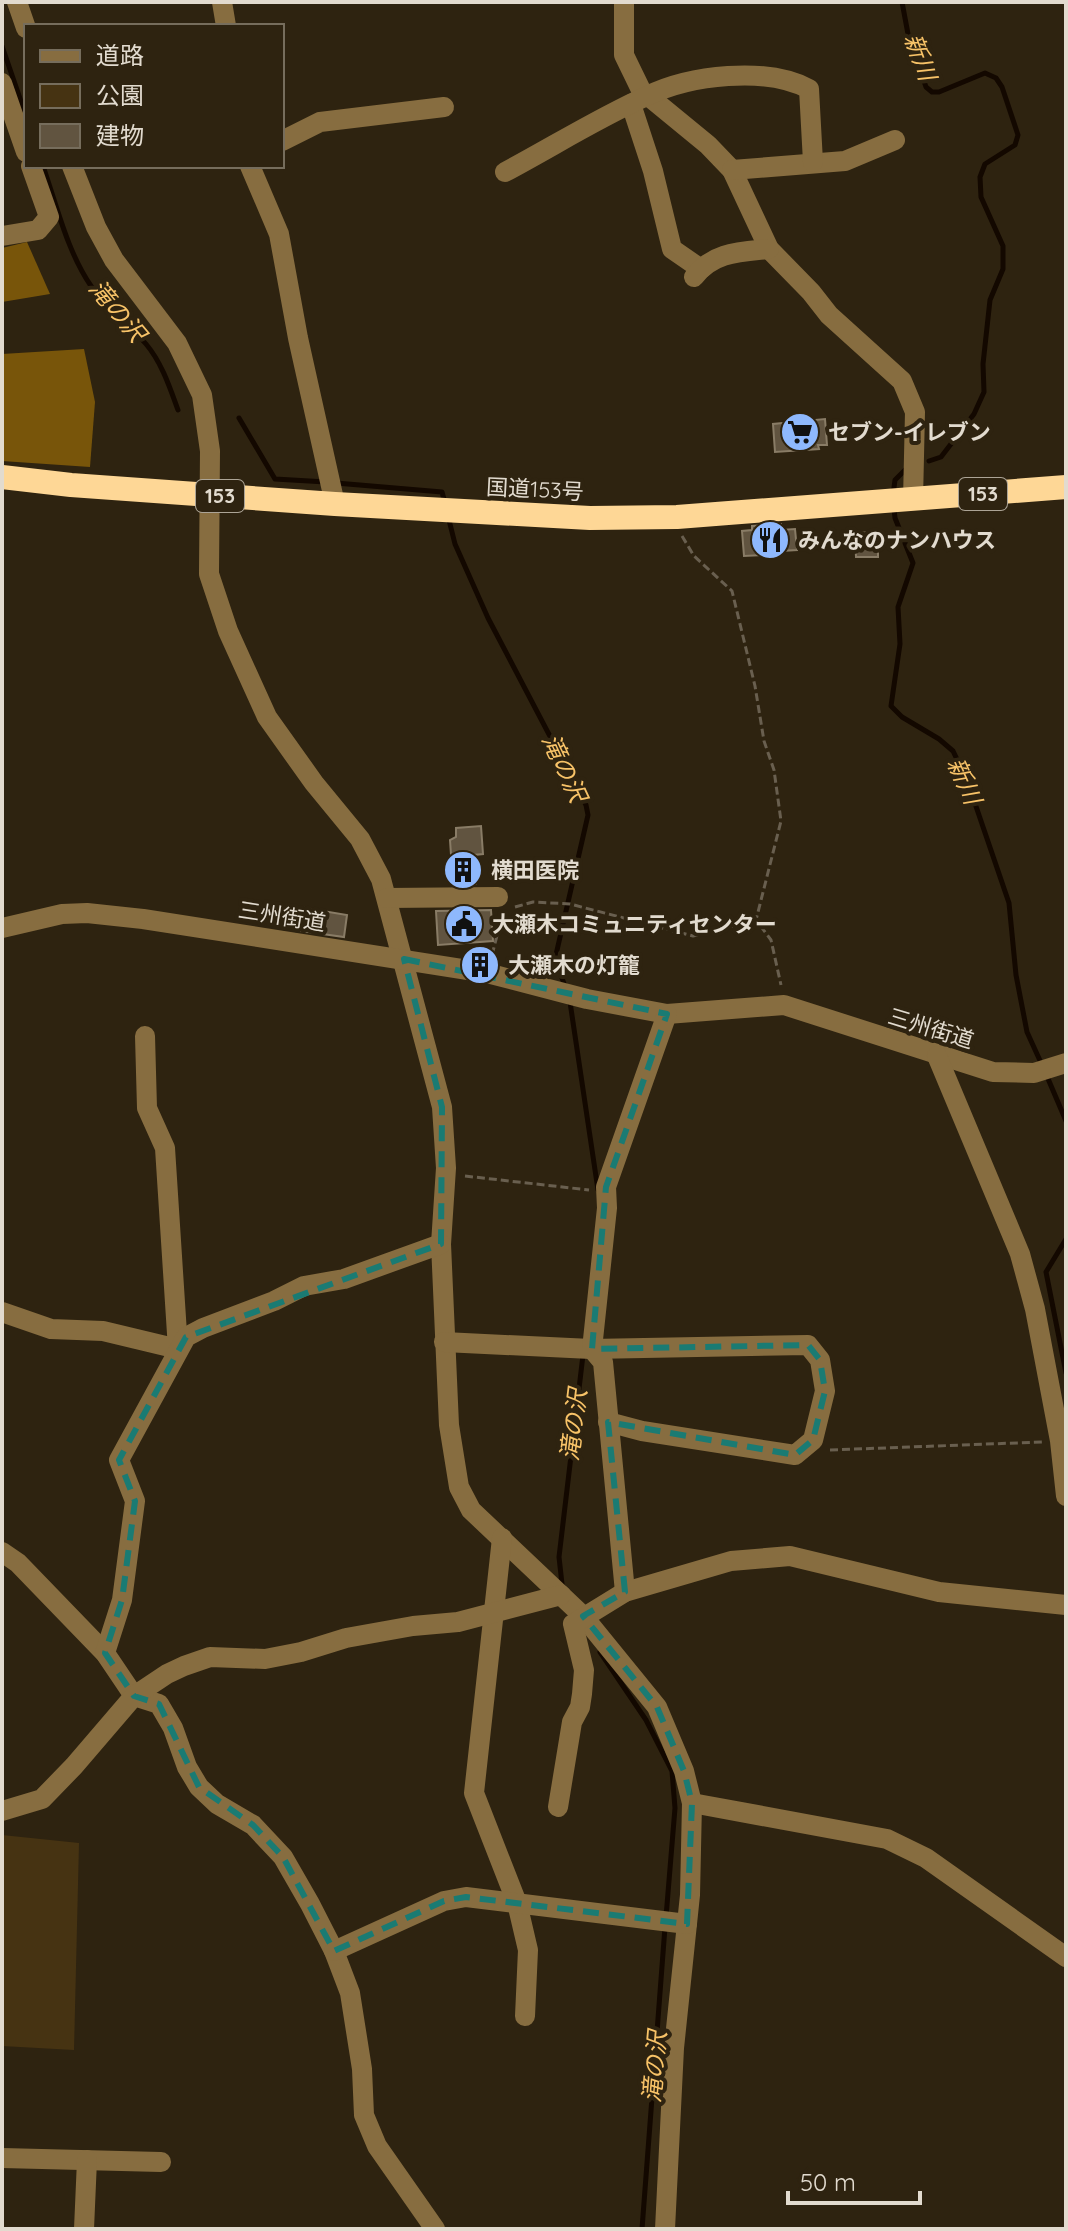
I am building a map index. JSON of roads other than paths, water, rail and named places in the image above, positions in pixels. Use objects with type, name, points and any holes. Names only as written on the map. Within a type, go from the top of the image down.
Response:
[{"type":"highway","name":"国道153号","points":[[2,477],[210,495],[331,489],[448,510],[590,518],[677,517],[1066,487]]},
{"type":"street","points":[[17,2],[25,24]]},
{"type":"street","points":[[624,2],[624,55],[641,90],[639,100],[672,249],[697,274],[705,263],[725,254],[769,249]]},
{"type":"street","points":[[505,172],[639,100],[680,84],[722,77],[768,76],[809,89],[813,162]]},
{"type":"street","points":[[2,83],[24,146]]},
{"type":"street","points":[[639,100],[708,145],[732,170],[769,249],[829,315],[902,381],[915,412],[899,501]]},
{"type":"street","points":[[284,140],[320,122],[444,107]]},
{"type":"street","points":[[732,170],[845,161],[895,140]]},
{"type":"street","points":[[2,236],[38,230],[49,217],[32,168]]},
{"type":"street","points":[[73,168],[96,227],[114,260],[177,343],[202,395],[210,451],[209,574],[228,631],[267,717],[314,783],[360,839],[380,874],[442,1107],[446,1174],[441,1244],[444,1342],[449,1425],[459,1487],[471,1510],[583,1616],[657,1707],[684,1771],[692,1803],[672,1922],[674,2048],[665,2229]]},
{"type":"street","points":[[251,168],[279,234],[331,489]]},
{"type":"street","points":[[387,898],[498,897]]},
{"type":"street","name":"三州街道","points":[[2,928],[62,914],[87,913],[143,919],[487,973],[580,997],[667,1014],[784,1005],[993,1072],[1034,1073],[1062,1064]]},
{"type":"street","points":[[585,1349],[607,1208],[606,1187],[667,1014]]},
{"type":"street","points":[[145,1036],[147,1108],[165,1148],[178,1349]]},
{"type":"street","points":[[937,1056],[1020,1254],[1035,1309],[1060,1441],[1066,1496]]},
{"type":"street","points":[[105,1653],[122,1600],[135,1501],[119,1460],[186,1337],[304,1286],[344,1279],[441,1244]]},
{"type":"street","points":[[2,1312],[51,1329],[103,1331],[178,1349]]},
{"type":"street","points":[[444,1342],[585,1349],[808,1345],[820,1360],[825,1391],[813,1440],[795,1455],[642,1431],[608,1422]]},
{"type":"street","points":[[585,1349],[603,1362],[625,1592]]},
{"type":"street","points":[[502,1538],[474,1793],[517,1903],[528,1950],[525,2016]]},
{"type":"street","points":[[2,1552],[18,1563],[105,1653],[134,1696],[159,1704],[199,1787],[217,1804],[253,1825],[283,1857],[334,1951],[350,1993],[362,2069],[364,2115],[377,2146],[435,2229]]},
{"type":"street","points":[[558,1807],[572,1722],[580,1707],[584,1670],[573,1624],[625,1592],[731,1561],[790,1556],[939,1592],[1066,1605]]},
{"type":"street","points":[[2,1811],[42,1799],[134,1696],[167,1674],[210,1657],[265,1659],[346,1638],[413,1626],[458,1622],[561,1595]]},
{"type":"street","points":[[692,1803],[887,1839],[926,1858],[1066,1957]]},
{"type":"street","points":[[334,1951],[444,1901],[466,1897],[672,1922]]},
{"type":"street","points":[[2,2158],[161,2162]]},
{"type":"street","points":[[84,2229],[87,2160]]},
{"type":"waterway","name":"新川","points":[[902,2],[908,34],[926,87],[932,92],[939,92],[985,73],[996,78],[1018,135],[1015,145],[985,164],[980,177],[981,197],[1003,246],[1003,269],[990,300],[983,364],[984,392],[974,414],[941,457],[929,461]]},
{"type":"waterway","name":"滝の沢","points":[[2,46],[24,110]]},
{"type":"waterway","name":"滝の沢","points":[[44,168],[75,258],[104,302],[152,351],[178,410]]},
{"type":"waterway","name":"滝の沢","points":[[239,418],[275,479],[326,482]]},
{"type":"waterway","name":"新川","points":[[893,495],[895,480],[906,469]]},
{"type":"waterway","name":"滝の沢","points":[[336,483],[442,492],[445,503]]},
{"type":"waterway","name":"新川","points":[[894,509],[913,563],[898,607],[900,644],[891,706],[902,717],[953,751],[967,780],[1009,903],[1016,975],[1027,1032],[1042,1065]]},
{"type":"waterway","name":"滝の沢","points":[[448,516],[455,544],[488,618],[586,805],[588,815],[555,959],[566,989]]},
{"type":"waterway","name":"滝の沢","points":[[570,1002],[598,1190]]},
{"type":"waterway","name":"新川","points":[[1046,1074],[1066,1121]]},
{"type":"waterway","name":"新川","points":[[1066,1239],[1046,1272],[1066,1373]]},
{"type":"waterway","name":"滝の沢","points":[[562,1584],[559,1557],[583,1355]]},
{"type":"waterway","name":"滝の沢","points":[[600,1652],[646,1720],[672,1771],[675,1808],[666,1917]]},
{"type":"waterway","name":"滝の沢","points":[[642,2229],[665,1927]]},
{"type":"place","name":"セブン-イレブン","points":[[800,432]]},
{"type":"place","name":"みんなのナンハウス","points":[[770,540]]},
{"type":"place","name":"横田医院","points":[[463,870]]},
{"type":"place","name":"大瀬木コミュニティセンター","points":[[464,924]]},
{"type":"place","name":"大瀬木の灯籠","points":[[480,965]]}]
